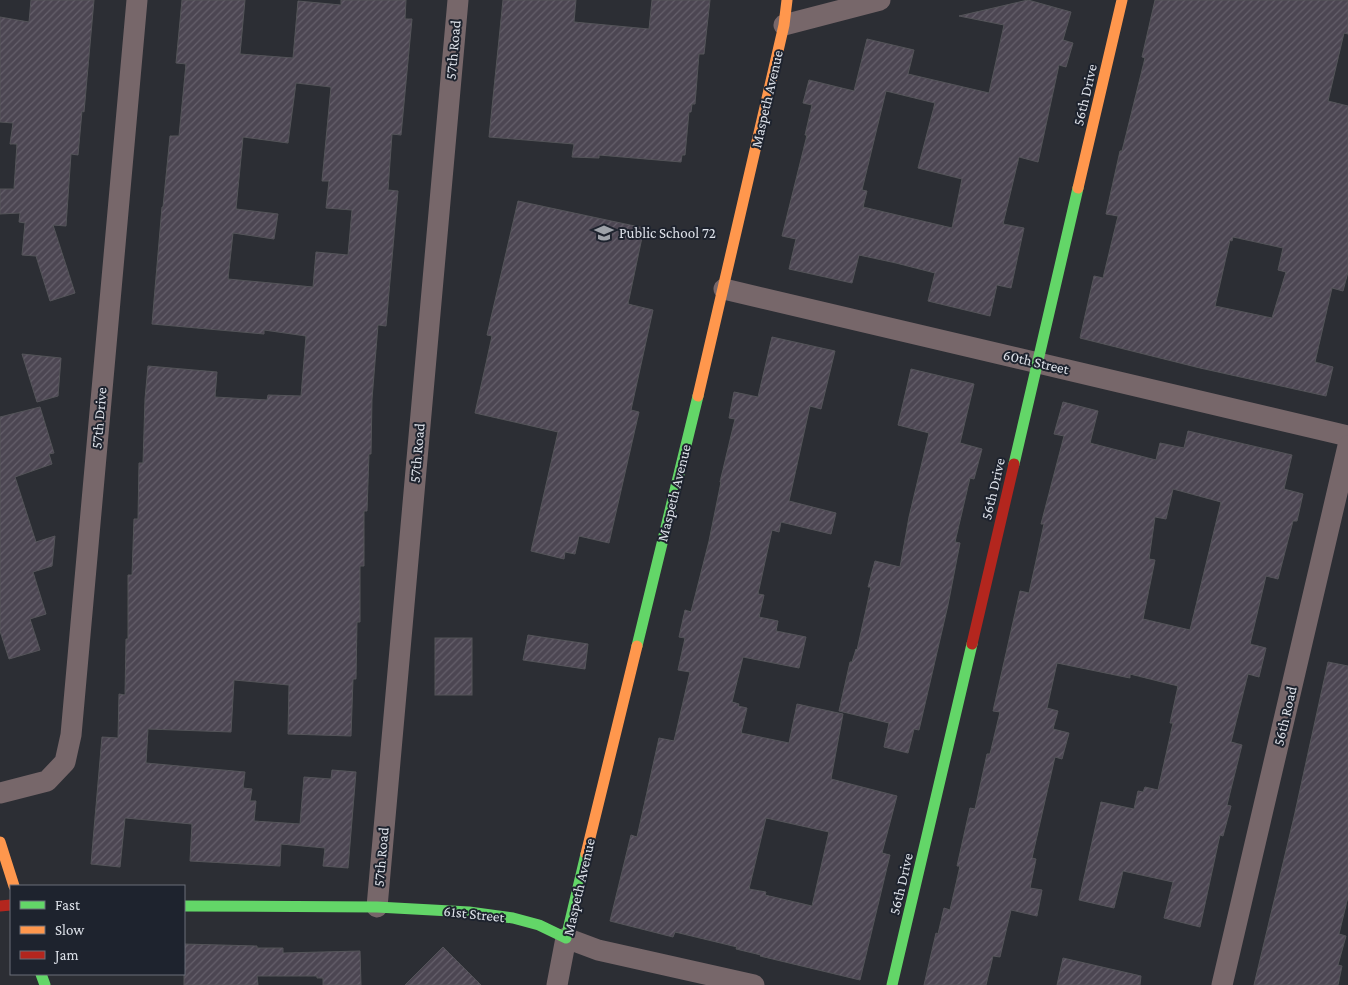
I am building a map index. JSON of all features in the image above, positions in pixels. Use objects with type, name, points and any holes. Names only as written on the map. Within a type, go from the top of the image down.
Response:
[{"type":"street","name":"57th Drive","points":[[0,793],[47,781],[65,762],[70,735],[137,0]]},
{"type":"street","name":"57th Road","points":[[377,907],[458,0]]},
{"type":"street","name":"Maspeth Avenue","points":[[556,985],[724,289],[784,25],[787,0]]},
{"type":"street","points":[[784,25],[880,0]]},
{"type":"street","name":"56th Drive","points":[[892,985],[1122,0]]},
{"type":"street","name":"60th Street","points":[[724,289],[1348,436]]},
{"type":"street","name":"56th Road","points":[[1222,985],[1348,446]]},
{"type":"street","points":[[0,842],[14,885]]},
{"type":"street","name":"61st Street","points":[[185,906],[377,907],[469,912],[513,918],[540,925],[566,938],[598,950],[754,985]]},
{"type":"building","points":[[31,0],[94,0],[84,112],[82,111],[78,155],[71,154],[66,226],[53,225],[75,293],[50,301],[36,256],[22,255],[25,223],[19,222],[20,213],[0,214],[0,189],[14,189],[17,144],[10,144],[13,123],[0,122],[0,17],[29,22]]},
{"type":"building","points":[[182,0],[245,0],[240,54],[293,58],[298,1],[341,5],[341,0],[406,0],[405,19],[412,19],[401,135],[392,134],[388,190],[398,191],[386,326],[378,325],[372,399],[367,511],[364,511],[364,566],[360,566],[360,622],[357,622],[356,679],[353,679],[351,736],[288,734],[289,685],[234,680],[231,732],[148,729],[146,763],[245,772],[243,788],[252,789],[250,801],[256,801],[254,821],[300,824],[304,777],[331,779],[332,770],[356,772],[348,868],[323,866],[325,848],[281,844],[280,866],[190,861],[192,824],[125,818],[120,867],[91,864],[102,737],[118,738],[119,694],[125,695],[126,639],[128,639],[128,575],[132,575],[134,519],[138,519],[139,463],[143,463],[148,366],[217,372],[215,397],[267,400],[268,395],[301,396],[306,336],[264,330],[264,334],[152,324],[170,136],[179,136],[186,64],[176,63]],"holes":[[[296,83],[331,87],[322,181],[329,181],[326,208],[352,210],[348,255],[316,252],[313,287],[228,279],[233,233],[274,239],[278,214],[236,209],[243,137],[288,143]]]},
{"type":"building","points":[[503,0],[576,0],[574,22],[649,29],[652,0],[710,0],[704,54],[699,54],[695,104],[692,104],[691,112],[689,112],[685,155],[682,155],[681,162],[599,155],[599,158],[572,157],[574,144],[489,137]]},
{"type":"building","points":[[1028,0],[1071,12],[1063,40],[1073,43],[1066,67],[1059,65],[1038,162],[1019,157],[1003,224],[1024,228],[1011,288],[997,285],[990,316],[928,301],[935,273],[896,263],[859,255],[852,283],[789,269],[796,239],[782,236],[807,135],[805,135],[812,105],[803,103],[809,80],[854,91],[867,39],[914,50],[908,74],[989,93],[1004,25],[959,16]],"holes":[[[886,91],[935,103],[918,168],[962,179],[952,228],[863,207],[867,191],[862,190]]]},
{"type":"building","points":[[1155,0],[1348,0],[1348,34],[1344,33],[1328,101],[1348,106],[1348,272],[1343,291],[1332,288],[1315,362],[1333,367],[1326,396],[1200,368],[1080,338],[1094,276],[1103,278],[1118,216],[1106,214],[1120,151],[1122,151],[1145,58],[1142,57]],"holes":[[[1233,237],[1283,248],[1278,270],[1286,272],[1272,318],[1215,306],[1230,240],[1232,241]]]},
{"type":"building","points":[[518,201],[644,228],[628,304],[653,310],[631,410],[639,412],[609,543],[579,536],[575,554],[565,552],[564,559],[531,551],[558,432],[475,413],[492,336],[487,335]]},
{"type":"building","points":[[772,337],[835,351],[821,409],[810,406],[789,501],[836,513],[831,534],[781,522],[779,532],[772,530],[758,594],[764,595],[759,617],[778,621],[776,631],[806,637],[799,668],[743,657],[732,702],[747,708],[741,733],[789,743],[797,704],[843,714],[831,779],[897,796],[882,853],[890,855],[860,980],[760,956],[736,949],[737,947],[675,932],[673,937],[610,921],[631,835],[637,837],[659,738],[674,741],[690,672],[678,670],[685,638],[679,637],[685,610],[691,612],[709,541],[720,482],[735,419],[729,418],[734,392],[758,397]],"holes":[[[766,818],[829,832],[812,906],[765,895],[766,892],[749,889]]]},
{"type":"building","points":[[22,354],[61,358],[58,396],[37,402]]},
{"type":"building","points":[[911,369],[974,384],[960,443],[982,449],[974,479],[970,478],[955,542],[960,543],[948,605],[919,730],[914,729],[908,753],[884,747],[889,723],[839,711],[850,662],[852,662],[857,650],[871,587],[868,587],[875,561],[900,567],[909,517],[929,433],[898,425]]},
{"type":"building","points":[[1063,402],[1098,411],[1090,443],[1156,460],[1160,443],[1184,448],[1188,431],[1292,455],[1284,489],[1303,494],[1297,521],[1293,521],[1278,579],[1266,576],[1250,644],[1266,648],[1259,677],[1248,674],[1231,742],[1242,745],[1227,805],[1231,806],[1223,836],[1220,835],[1200,927],[1164,918],[1173,882],[1123,871],[1114,908],[1079,900],[1101,802],[1134,809],[1138,791],[1143,792],[1145,787],[1158,790],[1173,723],[1170,723],[1178,686],[1130,674],[1130,678],[1057,663],[1047,708],[1058,711],[1053,729],[1069,733],[1062,759],[1055,757],[1032,858],[1036,859],[1030,888],[1042,890],[1037,916],[1011,910],[1000,957],[993,956],[986,985],[924,985],[944,908],[950,910],[960,866],[957,866],[970,808],[975,809],[987,754],[990,754],[1000,712],[993,711],[1020,591],[1029,593],[1044,524],[1041,524],[1064,436],[1054,434]],"holes":[[[1173,489],[1221,502],[1190,630],[1143,619],[1155,560],[1149,559],[1155,517],[1166,519]]]},
{"type":"building","points":[[40,407],[54,453],[49,454],[52,464],[15,477],[36,542],[55,536],[52,566],[33,572],[46,614],[30,619],[40,650],[9,659],[0,631],[0,417]]},
{"type":"building","points":[[528,635],[588,644],[585,669],[523,660]]},
{"type":"building","points":[[435,638],[472,638],[472,695],[435,695]]},
{"type":"building","points":[[1328,662],[1348,666],[1348,897],[1339,934],[1346,936],[1338,965],[1342,966],[1338,985],[1254,985],[1294,817]]},
{"type":"building","points":[[185,944],[283,948],[283,953],[360,951],[361,985],[323,985],[323,978],[317,978],[317,976],[257,976],[258,985],[184,985]]},
{"type":"building","points":[[443,947],[481,985],[405,985]]},
{"type":"building","points":[[1063,958],[1141,976],[1140,985],[1057,985]]},
{"type":"traffic: fast","points":[[1014,464],[1078,188]]},
{"type":"traffic: fast","points":[[637,646],[698,396]]},
{"type":"traffic: fast","points":[[892,985],[972,644]]},
{"type":"traffic: fast","points":[[185,906],[377,907],[469,912],[513,918],[539,925],[566,938],[586,854]]},
{"type":"traffic: fast","points":[[41,975],[45,985]]},
{"type":"traffic: slow","points":[[698,396],[784,25],[787,0]]},
{"type":"traffic: slow","points":[[1078,188],[1122,0]]},
{"type":"traffic: slow","points":[[586,854],[637,646]]},
{"type":"traffic: slow","points":[[0,842],[14,885]]},
{"type":"traffic: jam","points":[[972,644],[1014,464]]},
{"type":"traffic: jam","points":[[0,906],[10,905]]},
{"type":"place","name":"Public School 72","points":[[604,233]]}]
